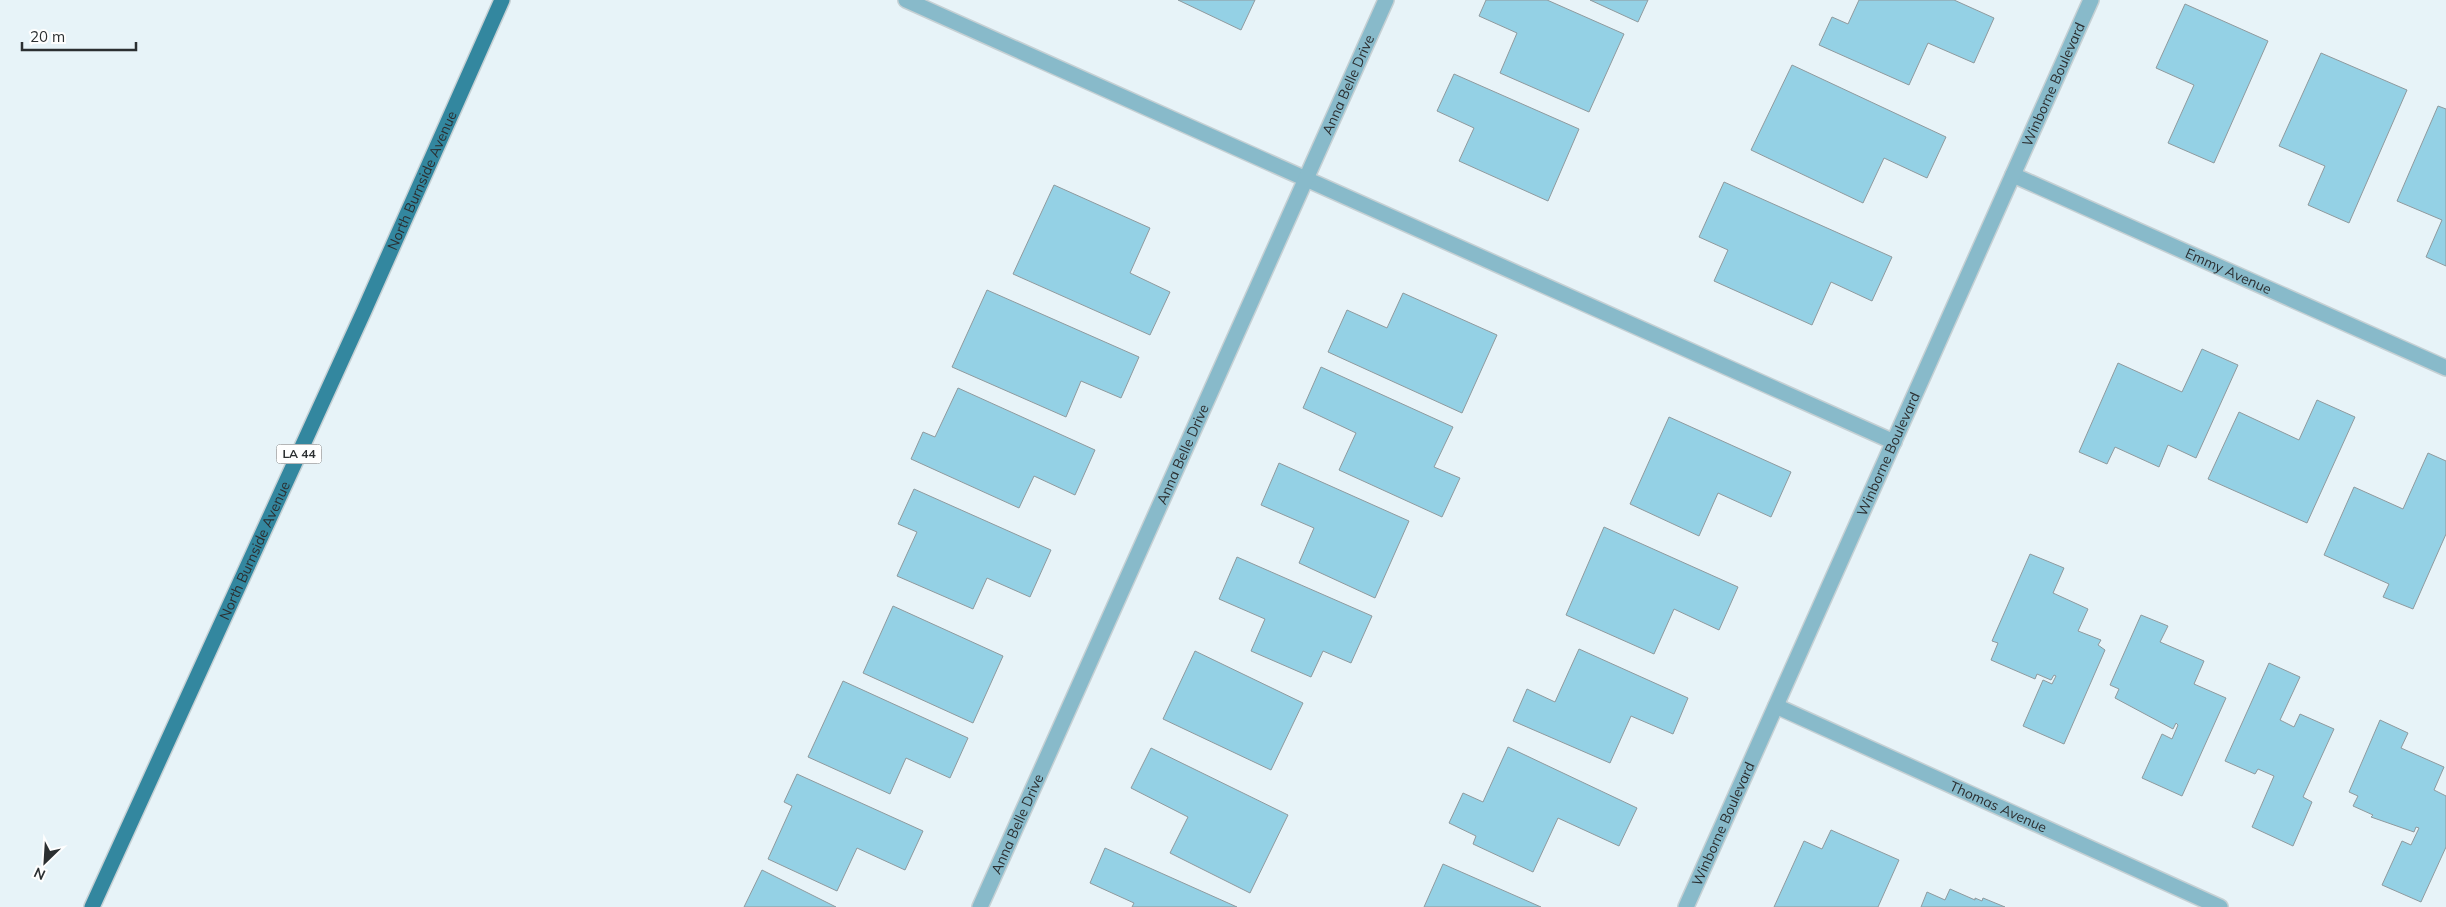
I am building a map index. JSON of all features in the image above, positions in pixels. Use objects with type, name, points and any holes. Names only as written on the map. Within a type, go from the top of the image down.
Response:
[{"type":"main road","name":"North Burnside Avenue","points":[[92,907],[364,311],[502,0]]},
{"type":"street","points":[[906,0],[1894,442]]},
{"type":"street","name":"Anna Belle Drive","points":[[980,907],[1386,0]]},
{"type":"street","name":"Winborne Boulevard","points":[[1686,907],[2090,0]]},
{"type":"street","name":"Emmy Avenue","points":[[2012,175],[2446,368]]},
{"type":"street","name":"Thomas Avenue","points":[[1776,706],[2220,907]]},
{"type":"building","points":[[1178,0],[1255,0],[1241,30]]},
{"type":"building","points":[[1486,0],[1547,0],[1624,34],[1589,112],[1500,73],[1517,33],[1479,16]]},
{"type":"building","points":[[1590,0],[1648,0],[1638,22]]},
{"type":"building","points":[[1859,0],[1954,0],[1994,18],[1974,63],[1928,43],[1909,85],[1819,45],[1832,17],[1848,24]]},
{"type":"building","points":[[2185,4],[2268,41],[2214,163],[2168,143],[2194,85],[2156,68]]},
{"type":"building","points":[[2321,53],[2407,90],[2349,223],[2308,205],[2325,166],[2279,146]]},
{"type":"building","points":[[1792,65],[1946,137],[1927,178],[1884,158],[1863,203],[1751,150]]},
{"type":"building","points":[[1454,74],[1579,129],[1548,201],[1459,161],[1474,128],[1437,111]]},
{"type":"building","points":[[2438,106],[2446,109],[2446,266],[2426,257],[2442,220],[2397,201]]},
{"type":"building","points":[[1724,182],[1892,257],[1872,301],[1831,282],[1812,325],[1714,281],[1728,250],[1699,237]]},
{"type":"building","points":[[1054,185],[1150,228],[1130,273],[1170,292],[1150,335],[1013,274]]},
{"type":"building","points":[[987,290],[1139,357],[1121,398],[1081,381],[1066,417],[952,367]]},
{"type":"building","points":[[1403,293],[1497,335],[1462,413],[1328,352],[1347,310],[1387,328]]},
{"type":"building","points":[[2202,349],[2238,365],[2196,458],[2168,445],[2159,467],[2115,447],[2107,464],[2079,452],[2118,363],[2182,392]]},
{"type":"building","points":[[1321,367],[1453,427],[1434,467],[1460,478],[1442,517],[1339,470],[1356,433],[1303,408]]},
{"type":"building","points":[[958,388],[1095,450],[1075,495],[1034,476],[1019,508],[911,459],[923,432],[935,437]]},
{"type":"building","points":[[2317,400],[2355,417],[2307,523],[2208,479],[2239,412],[2299,440]]},
{"type":"building","points":[[1669,417],[1791,472],[1771,517],[1718,493],[1699,536],[1630,504]]},
{"type":"building","points":[[2428,453],[2446,461],[2446,534],[2413,609],[2383,597],[2389,584],[2324,555],[2354,487],[2403,509]]},
{"type":"building","points":[[1279,463],[1409,521],[1375,598],[1299,563],[1314,528],[1261,505]]},
{"type":"building","points":[[914,489],[1051,550],[1030,597],[987,578],[973,609],[897,576],[917,532],[898,524]]},
{"type":"building","points":[[1604,527],[1738,587],[1719,630],[1674,609],[1654,654],[1566,615]]},
{"type":"building","points":[[2030,554],[2064,568],[2053,593],[2088,609],[2078,631],[2101,640],[2098,645],[2105,650],[2064,744],[2023,726],[2043,680],[2052,684],[2056,676],[2054,675],[2051,680],[2037,674],[2035,679],[1991,660],[1998,643],[1992,641]]},
{"type":"building","points":[[1237,557],[1372,616],[1351,663],[1323,651],[1311,677],[1251,651],[1265,619],[1219,599]]},
{"type":"building","points":[[893,606],[1003,656],[973,723],[863,673]]},
{"type":"building","points":[[2141,615],[2168,626],[2160,642],[2204,661],[2194,684],[2226,698],[2182,796],[2142,778],[2162,734],[2172,739],[2178,725],[2176,723],[2173,729],[2115,698],[2119,689],[2110,685]]},
{"type":"building","points":[[1579,649],[1688,698],[1673,734],[1631,716],[1610,763],[1513,721],[1527,689],[1555,702]]},
{"type":"building","points":[[1195,651],[1303,703],[1271,770],[1163,719]]},
{"type":"building","points":[[2269,663],[2300,677],[2280,720],[2294,727],[2300,714],[2334,729],[2303,797],[2312,802],[2293,846],[2252,827],[2274,776],[2258,769],[2255,774],[2225,761]]},
{"type":"building","points":[[843,681],[968,738],[950,778],[906,758],[890,794],[808,757]]},
{"type":"building","points":[[2380,720],[2408,733],[2401,748],[2444,767],[2434,790],[2446,796],[2446,847],[2421,902],[2382,885],[2402,841],[2411,845],[2419,828],[2416,827],[2414,832],[2371,817],[2373,815],[2353,806],[2358,796],[2349,792]]},
{"type":"building","points":[[1508,747],[1637,808],[1619,846],[1558,818],[1533,872],[1473,844],[1476,836],[1449,823],[1463,793],[1483,802]]},
{"type":"building","points":[[1151,748],[1288,815],[1250,893],[1170,853],[1188,817],[1131,788]]},
{"type":"building","points":[[797,774],[923,831],[905,870],[857,848],[837,891],[768,859],[792,806],[784,802]]},
{"type":"building","points":[[1831,830],[1899,860],[1878,907],[1774,907],[1804,841],[1822,849]]},
{"type":"building","points":[[1105,848],[1237,907],[1132,907],[1134,903],[1090,883]]},
{"type":"building","points":[[1443,864],[1541,907],[1424,907]]},
{"type":"building","points":[[762,870],[836,907],[744,907]]},
{"type":"building","points":[[1950,889],[1975,900],[1975,898],[1982,901],[1983,898],[2005,907],[1921,907],[1927,892],[1945,900]]}]
